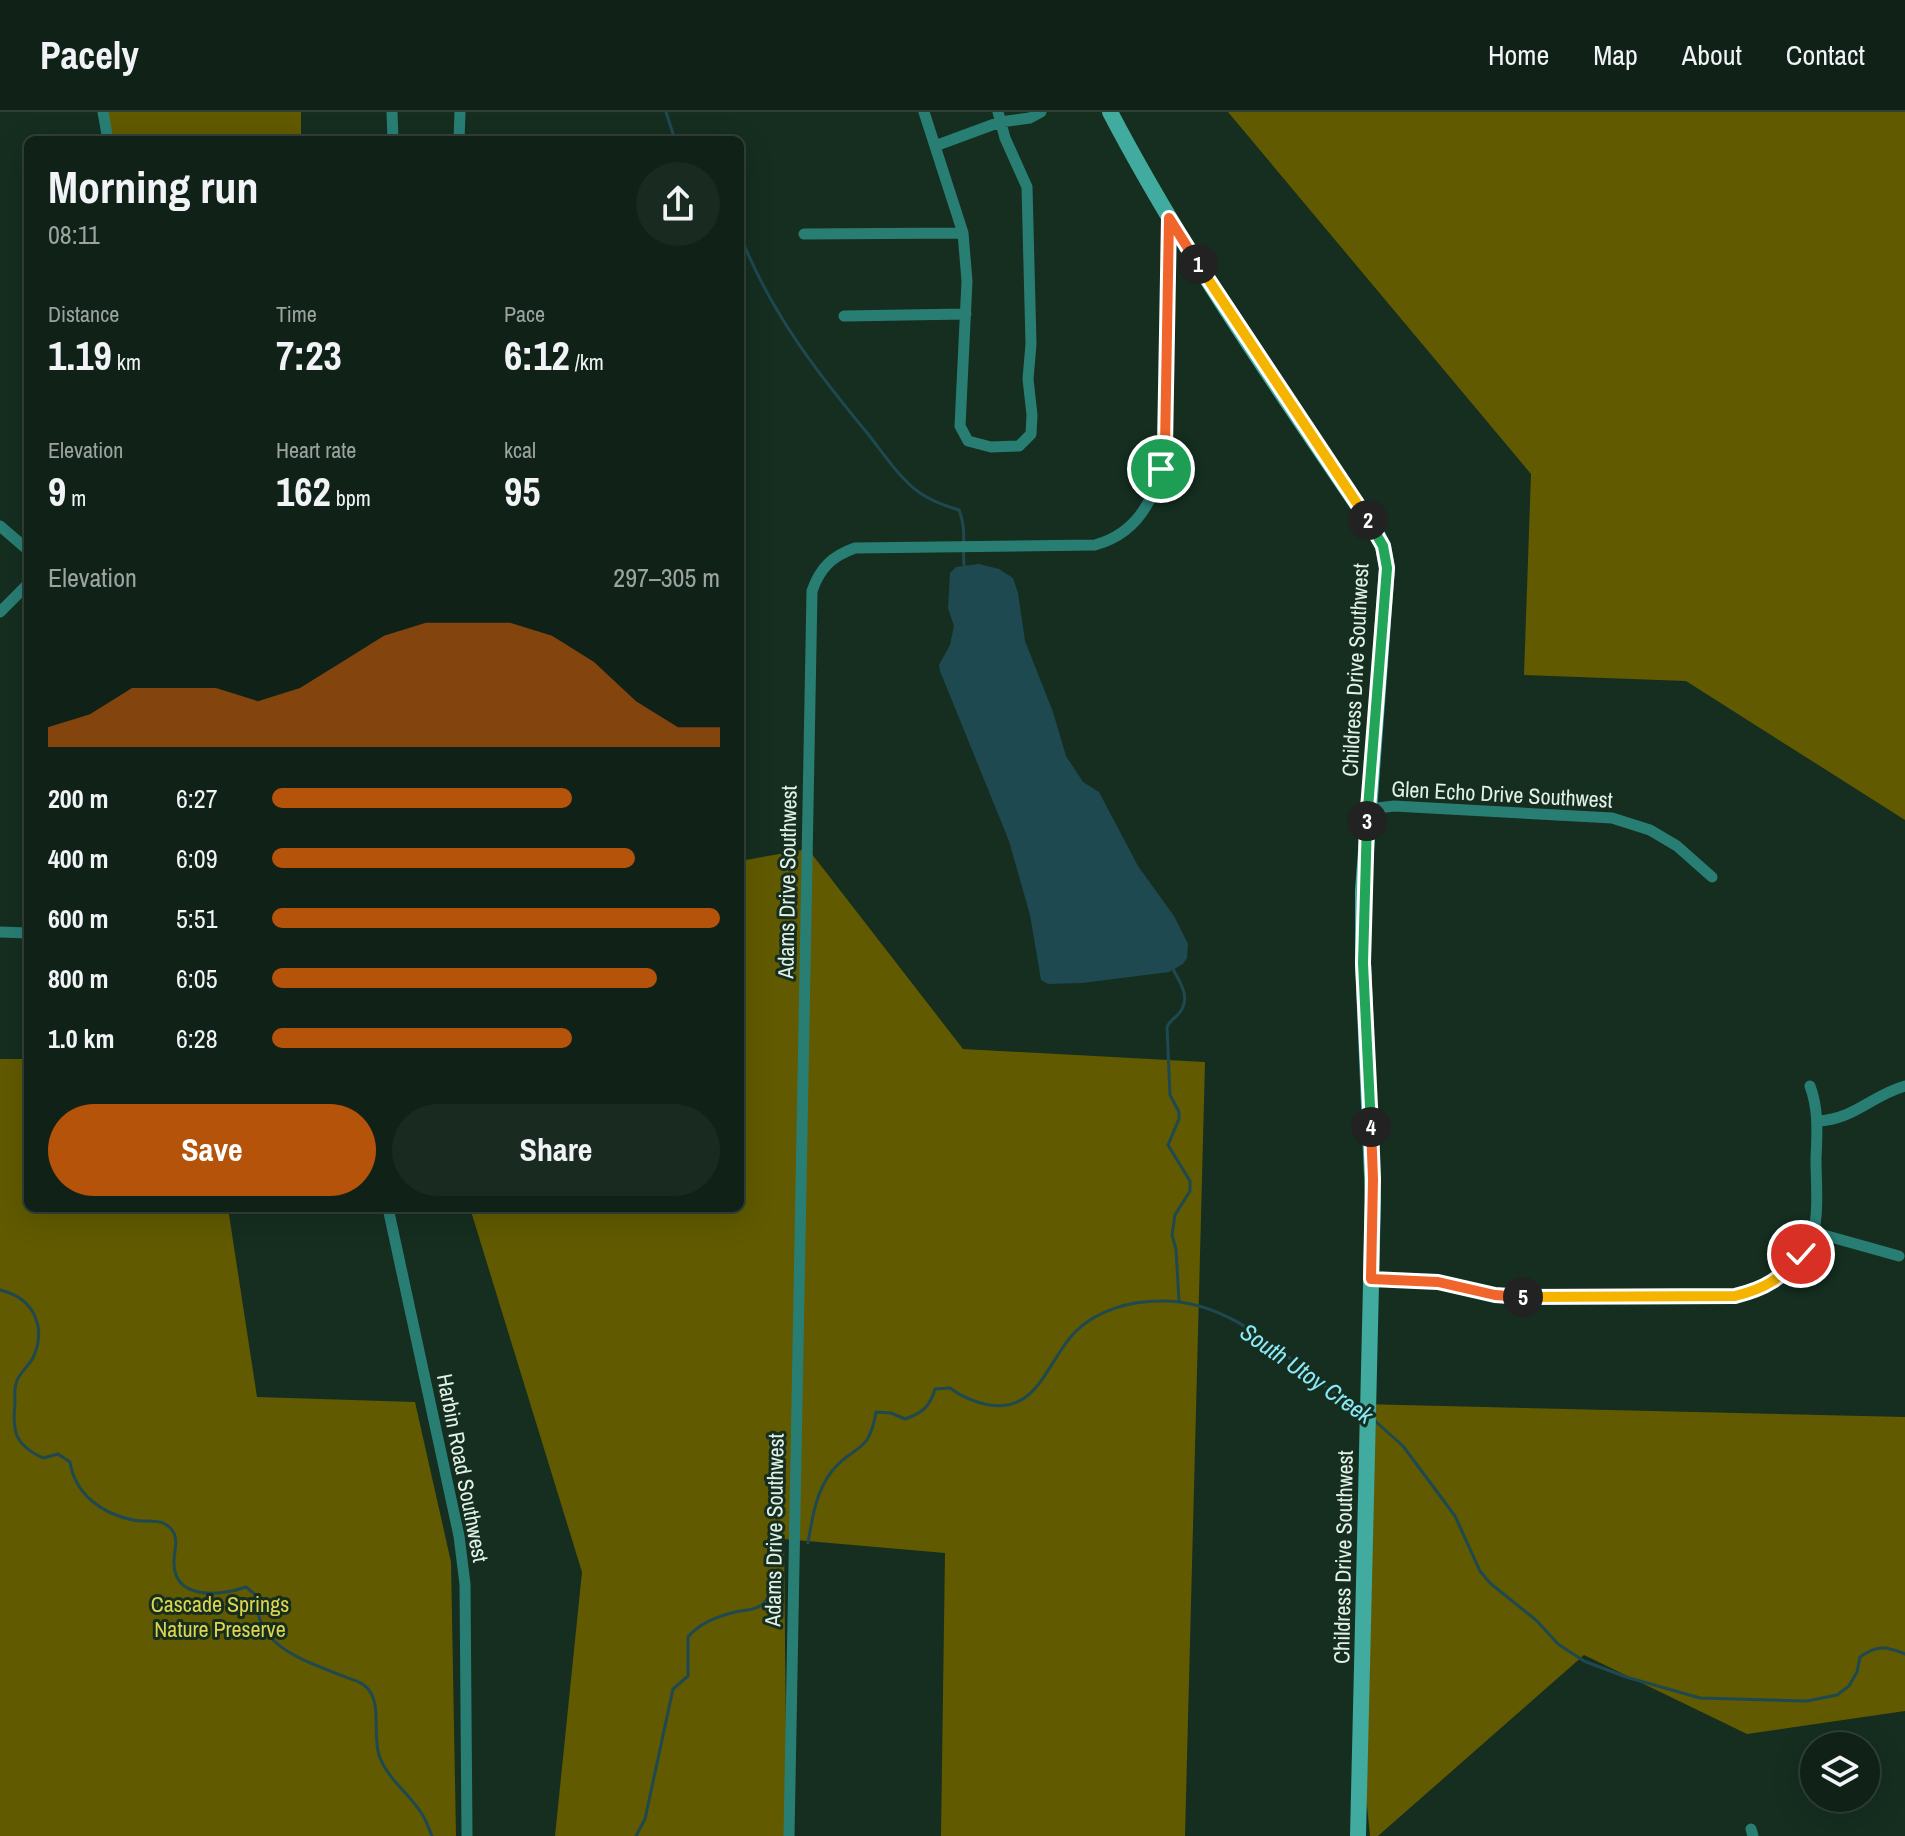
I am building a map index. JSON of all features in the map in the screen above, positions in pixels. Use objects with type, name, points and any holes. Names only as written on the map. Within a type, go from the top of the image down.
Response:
[{"type":"street","points":[[103,112],[107,136]]},
{"type":"street","points":[[392,112],[393,136]]},
{"type":"street","points":[[459,136],[460,112]]},
{"type":"street","points":[[924,112],[963,233],[967,281],[960,426],[968,441],[991,447],[1019,446],[1031,434],[1032,415],[1028,379],[1031,344],[1027,187],[999,117]]},
{"type":"street","points":[[935,146],[999,117],[1030,118],[1041,112]]},
{"type":"street","name":"Childress Drive Southwest","points":[[1110,112],[1169,218],[1383,546],[1387,568],[1363,891],[1363,963],[1373,1179],[1358,1836]]},
{"type":"street","name":"Adams Drive Southwest","points":[[789,1836],[812,591],[826,563],[855,548],[1095,545],[1114,540],[1130,528],[1154,490],[1165,447],[1169,218]]},
{"type":"street","points":[[804,234],[963,233]]},
{"type":"street","points":[[844,316],[966,314]]},
{"type":"street","points":[[0,526],[24,547]]},
{"type":"street","points":[[0,612],[24,588]]},
{"type":"street","name":"Glen Echo Drive Southwest","points":[[1369,809],[1394,806],[1612,818],[1650,830],[1677,846],[1712,877]]},
{"type":"street","points":[[0,932],[24,933]]},
{"type":"street","points":[[1371,1279],[1438,1282],[1514,1297],[1735,1296],[1761,1289],[1784,1275],[1813,1232],[1817,1121],[1816,1102],[1810,1086]]},
{"type":"street","points":[[1817,1121],[1846,1117],[1891,1090],[1905,1086]]},
{"type":"street","name":"Harbin Road Southwest","points":[[389,1212],[459,1536],[464,1572],[467,1836]]},
{"type":"street","points":[[1813,1232],[1899,1256]]},
{"type":"green space","points":[[102,112],[301,112],[301,136],[106,136]]},
{"type":"green space","points":[[1228,112],[1905,112],[1905,820],[1686,681],[1524,675],[1531,474]]},
{"type":"green space","points":[[808,849],[963,1049],[1205,1062],[1185,1836],[941,1836],[945,1553],[784,1539],[787,1836],[555,1836],[582,1572],[471,1212],[744,1212],[744,860]]},
{"type":"green space","name":"Cascade Springs Nature Preserve","points":[[0,1059],[24,1059],[24,1212],[229,1212],[257,1397],[415,1402],[451,1562],[456,1836],[0,1836]]},
{"type":"green space","points":[[1360,1404],[1905,1417],[1905,1711],[1747,1734],[1584,1655],[1378,1836],[1370,1836],[1356,1695]]},
{"type":"water","points":[[979,564],[999,569],[1013,578],[1025,641],[1053,712],[1066,756],[1083,782],[1099,792],[1138,866],[1174,916],[1188,944],[1187,958],[1183,964],[1169,972],[1082,983],[1048,984],[1041,980],[1030,915],[1009,841],[939,665],[950,645],[954,626],[948,608],[950,573],[956,567]]},
{"type":"waterway","points":[[666,112],[674,136]]},
{"type":"waterway","points":[[744,244],[766,290],[796,340],[892,465],[920,493],[959,510],[964,531],[964,565]]},
{"type":"waterway","points":[[1173,969],[1185,1001],[1167,1027],[1170,1095],[1179,1112],[1168,1145],[1190,1181],[1190,1191],[1175,1215],[1172,1235],[1176,1249],[1179,1302]]},
{"type":"waterway","name":"South Utoy Creek","points":[[0,1290],[12,1294],[29,1307],[38,1325],[37,1347],[33,1358],[18,1377],[15,1389],[14,1422],[21,1443],[43,1458],[58,1454],[70,1462],[84,1493],[111,1513],[137,1521],[160,1522],[169,1527],[176,1540],[175,1573],[189,1589],[212,1593],[246,1587],[257,1596],[263,1627],[284,1649],[365,1686],[374,1700],[377,1746],[383,1764],[422,1814],[432,1836]]},
{"type":"waterway","name":"South Utoy Creek","points":[[808,1543],[822,1487],[832,1471],[865,1443],[876,1412],[891,1413],[905,1419],[911,1417],[925,1408],[935,1389],[950,1388],[968,1399],[989,1405],[1020,1401],[1040,1382],[1076,1331],[1094,1317],[1126,1305],[1160,1301],[1189,1304],[1217,1312],[1267,1341],[1361,1412]]},
{"type":"waterway","name":"South Utoy Creek","points":[[1374,1420],[1403,1446],[1455,1516],[1480,1571],[1490,1583],[1537,1621],[1558,1644],[1584,1661],[1626,1677],[1700,1698],[1807,1701],[1837,1695],[1849,1686],[1857,1672],[1860,1657],[1872,1650],[1887,1648],[1905,1654]]},
{"type":"waterway","name":"South Utoy Creek","points":[[636,1836],[645,1819],[673,1689],[688,1676],[688,1637],[711,1620],[760,1606],[768,1598],[775,1578],[782,1576]]},
{"type":"route","points":[[1161,469],[1165,447],[1169,218],[1383,546],[1387,568],[1384,632],[1363,898],[1373,1179],[1371,1279],[1438,1282],[1514,1297],[1735,1296],[1761,1289],[1784,1275],[1801,1254]]}]
